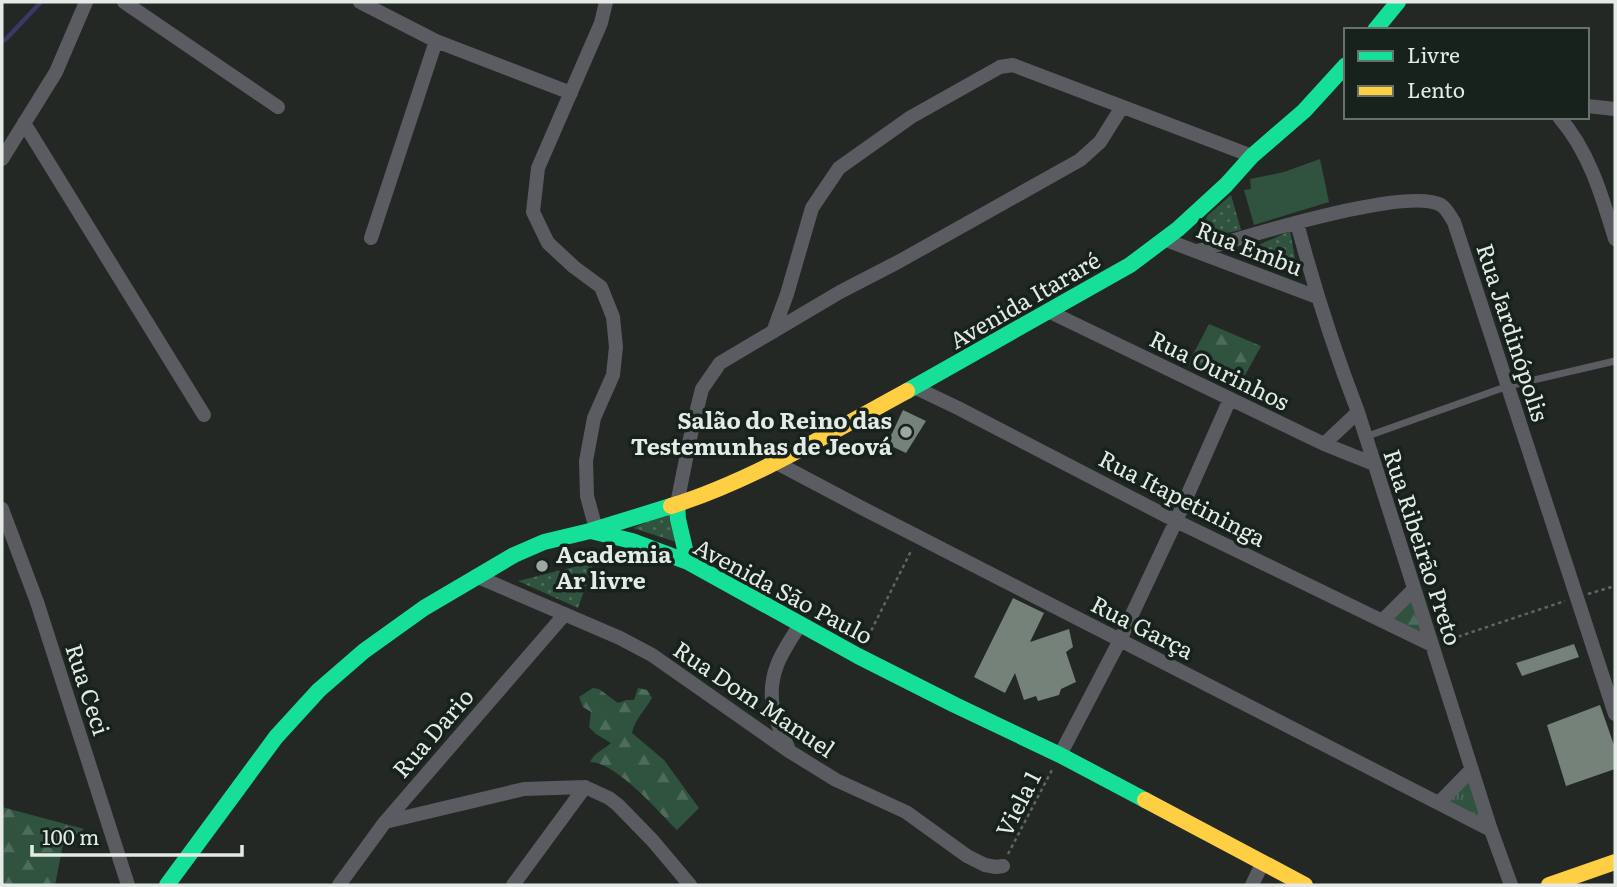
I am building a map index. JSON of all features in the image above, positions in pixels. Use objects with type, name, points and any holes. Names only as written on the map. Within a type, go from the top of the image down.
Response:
[{"type":"main road","points":[[1377,28],[1398,2]]},
{"type":"main road","name":"Avenida Itararé","points":[[593,530],[677,504],[775,461],[914,387],[1130,265],[1166,240],[1343,72]]},
{"type":"main road","points":[[677,504],[688,562]]},
{"type":"main road","name":"Avenida São Paulo","points":[[167,885],[276,737],[319,690],[363,651],[424,608],[514,555],[544,542],[593,530],[688,562],[858,656],[1060,755],[1305,885]]},
{"type":"main road","points":[[1549,885],[1615,862]]},
{"type":"street","points":[[2,159],[55,72],[86,2]]},
{"type":"street","points":[[124,2],[278,107]]},
{"type":"street","points":[[359,2],[436,41],[571,93]]},
{"type":"street","points":[[593,530],[587,496],[586,461],[594,418],[613,374],[616,347],[613,317],[601,287],[548,243],[533,212],[538,168],[601,23],[606,2]]},
{"type":"street","points":[[371,238],[436,41]]},
{"type":"street","points":[[773,332],[788,294],[812,208],[839,168],[911,117],[1000,67],[1013,65],[1252,156]]},
{"type":"street","points":[[1589,106],[1615,109]]},
{"type":"street","points":[[677,504],[702,389],[720,363],[840,292],[1080,159],[1100,142],[1122,107]]},
{"type":"street","points":[[1561,119],[1587,159],[1615,239]]},
{"type":"street","points":[[24,123],[204,415]]},
{"type":"street","name":"Rua Jardinópolis","points":[[1198,251],[1297,223],[1376,205],[1420,201],[1440,205],[1447,211],[1454,222],[1615,714]]},
{"type":"street","name":"Rua Ribeirão Preto","points":[[1297,223],[1317,297],[1358,412],[1491,830],[1511,885]]},
{"type":"street","name":"Rua Embu","points":[[1166,240],[1317,297]]},
{"type":"street","name":"Rua Ourinhos","points":[[1048,311],[1324,444],[1374,464]]},
{"type":"street","name":"Rua Itapetininga","points":[[914,387],[1176,521],[1432,645]]},
{"type":"street","points":[[1060,755],[1120,640],[1230,399]]},
{"type":"street","points":[[1324,444],[1358,412]]},
{"type":"street","name":"Rua Garça","points":[[775,461],[1491,830]]},
{"type":"street","name":"Rua Ceci","points":[[2,509],[37,602],[128,885]]},
{"type":"street","name":"Rua Dom Manuel","points":[[476,576],[621,638],[652,655],[789,751],[836,780],[906,812],[967,856],[985,865],[1003,866]]},
{"type":"street","points":[[1382,621],[1414,589]]},
{"type":"street","name":"Rua Dario","points":[[339,885],[385,822],[565,614]]},
{"type":"street","points":[[789,751],[773,710],[772,685],[775,668],[800,625]]},
{"type":"street","points":[[1440,803],[1472,769]]},
{"type":"street","points":[[513,885],[585,787]]},
{"type":"street","points":[[385,822],[524,789],[585,787],[618,805],[690,885]]},
{"type":"street","points":[[1252,885],[1263,862]]},
{"type":"lane","points":[[1365,438],[1508,386],[1615,361]]},
{"type":"path","points":[[858,656],[918,536]]},
{"type":"path","points":[[1432,645],[1615,586]]},
{"type":"path","name":"Viela 1","points":[[1003,866],[1060,755]]},
{"type":"green space","points":[[1320,159],[1329,202],[1254,225],[1244,190],[1251,189],[1250,179],[1284,172]]},
{"type":"green space","points":[[1231,195],[1241,230],[1222,234],[1207,233],[1204,228],[1207,216]]},
{"type":"green space","points":[[1290,231],[1298,275],[1243,252]]},
{"type":"green space","points":[[1209,324],[1261,346],[1238,388],[1188,364]]},
{"type":"green space","points":[[670,512],[679,543],[633,528]]},
{"type":"green space","points":[[594,562],[578,608],[518,581]]},
{"type":"green space","points":[[1414,594],[1427,639],[1385,621]]},
{"type":"green space","points":[[593,688],[599,689],[618,703],[634,700],[638,688],[647,690],[652,698],[632,733],[664,760],[699,808],[677,830],[624,779],[600,764],[590,762],[611,743],[589,727],[591,712],[583,707],[579,697]]},
{"type":"green space","points":[[1471,773],[1484,821],[1442,802]]},
{"type":"green space","points":[[2,807],[84,829],[63,844],[55,885],[2,885]]},
{"type":"building","name":"Salão do Reino das Testemunhas de Jeová","points":[[903,410],[926,421],[906,453],[887,444]]},
{"type":"building","points":[[1013,598],[1044,613],[1030,642],[1069,629],[1073,647],[1066,652],[1076,682],[1061,689],[1059,695],[1038,701],[1036,696],[1024,700],[1015,673],[1005,693],[974,677]]},
{"type":"building","points":[[1574,644],[1579,657],[1522,676],[1516,663]]},
{"type":"building","points":[[1600,705],[1615,748],[1615,769],[1566,786],[1547,725]]},
{"type":"waterway","points":[[2,41],[41,2]]},
{"type":"traffic: fast","points":[[1377,28],[1398,2]]},
{"type":"traffic: fast","points":[[907,391],[1130,265],[1178,229],[1226,185],[1252,156],[1304,111],[1344,67]]},
{"type":"traffic: fast","points":[[677,504],[688,562]]},
{"type":"traffic: fast","points":[[167,885],[276,737],[319,690],[364,651],[424,608],[514,555],[544,542],[671,506]]},
{"type":"traffic: fast","points":[[591,531],[632,541],[688,562],[858,656],[1060,755],[1145,800]]},
{"type":"traffic: slow","points":[[671,506],[762,469],[907,391]]},
{"type":"traffic: slow","points":[[1145,800],[1305,885]]},
{"type":"traffic: slow","points":[[1549,885],[1615,862]]},
{"type":"place","name":"Salão do Reino das Testemunhas de Jeová","points":[[906,432]]},
{"type":"place","name":"Academia Ar livre","points":[[542,566]]}]
